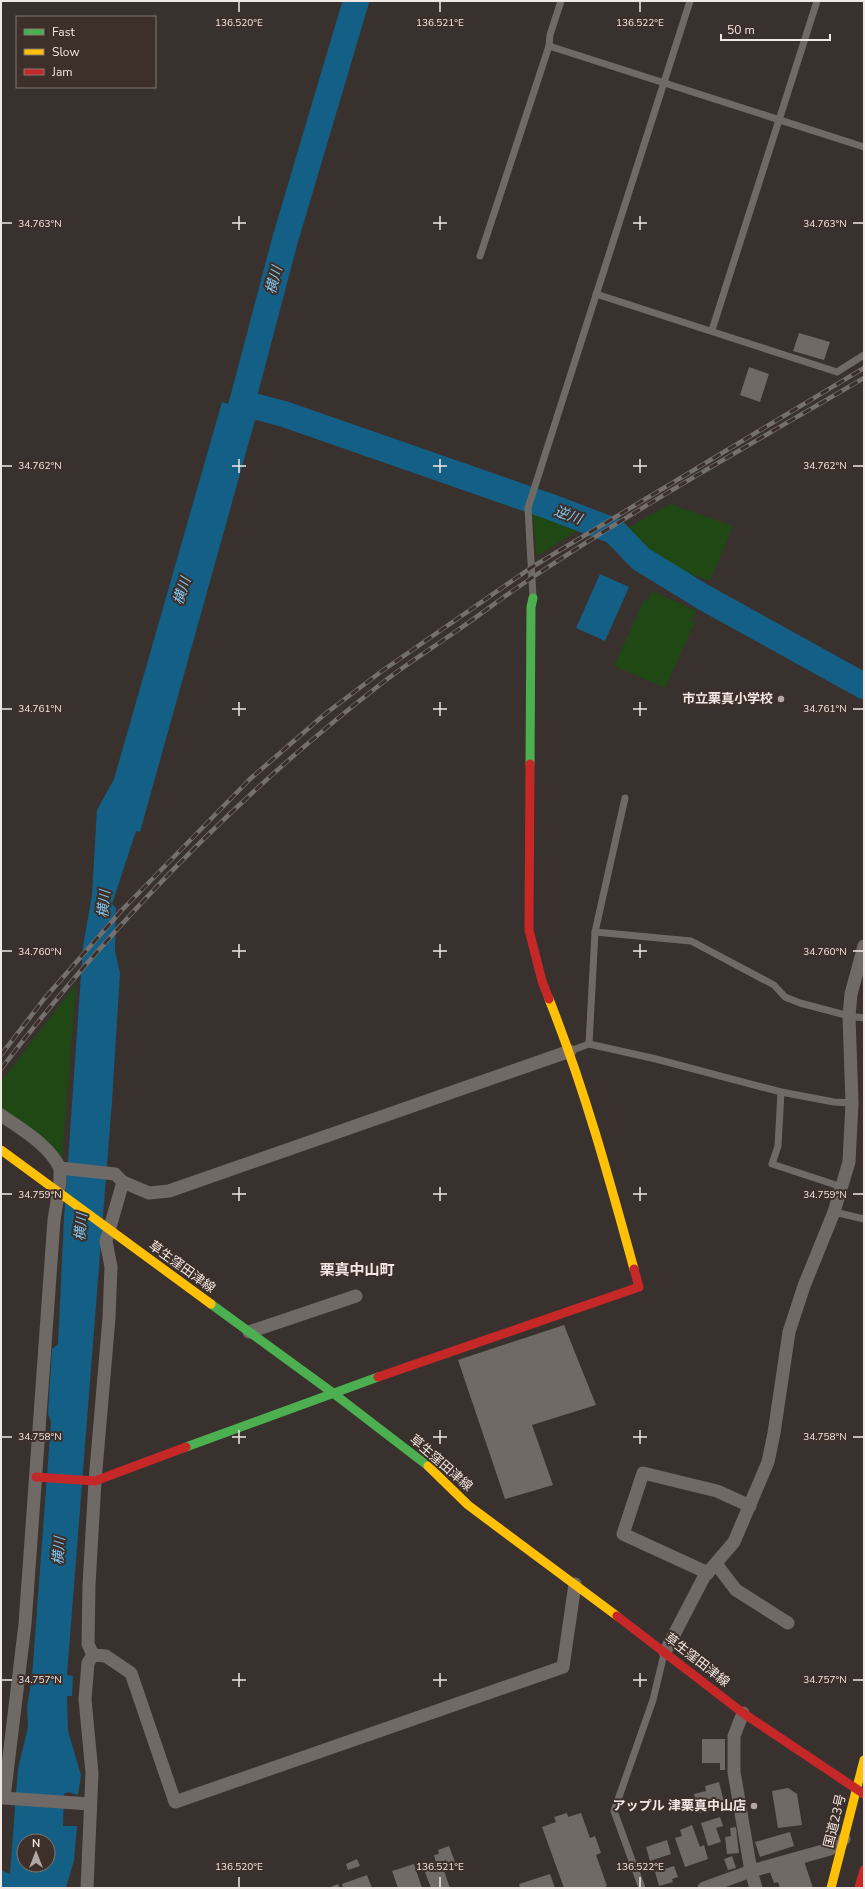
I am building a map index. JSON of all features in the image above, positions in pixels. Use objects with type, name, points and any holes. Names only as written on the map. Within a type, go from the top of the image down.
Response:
[{"type":"main road","points":[[36,1477],[95,1481],[333,1393],[639,1287],[590,1111],[570,1051],[542,981],[529,930],[531,623],[533,598]]},
{"type":"main road","name":"草生窪田津線","points":[[1,1150],[333,1393],[420,1459],[468,1505],[665,1652],[743,1713],[860,1792]]},
{"type":"main road","name":"国道23号","points":[[831,1888],[844,1839],[860,1792],[864,1760]]},
{"type":"main road","points":[[859,1888],[864,1870]]},
{"type":"street","points":[[665,1652],[712,1568],[734,1542],[768,1462],[774,1433],[789,1332],[804,1286],[834,1212],[849,1162],[852,1103],[849,1016],[851,994],[864,946]]},
{"type":"street","points":[[62,1169],[119,1178],[149,1193],[169,1191],[570,1051]]},
{"type":"street","points":[[1,1115],[40,1144],[55,1158],[62,1169],[54,1220],[25,1624],[4,1798],[90,1804]]},
{"type":"street","points":[[93,1655],[88,1644],[89,1593],[95,1481],[109,1318],[111,1267],[106,1241],[119,1178]]},
{"type":"street","points":[[249,1332],[356,1296]]},
{"type":"street","points":[[750,1506],[717,1491],[643,1473],[623,1534],[712,1568],[736,1590],[788,1623]]},
{"type":"street","points":[[93,1655],[106,1656],[131,1673],[175,1802],[562,1668],[575,1584]]},
{"type":"street","points":[[87,1888],[92,1773],[84,1699],[88,1663],[93,1655]]},
{"type":"street","points":[[743,1713],[734,1736],[734,1772],[751,1871],[756,1888]]},
{"type":"street","points":[[704,1888],[751,1871],[830,1848],[844,1839]]},
{"type":"lane","points":[[480,256],[549,46],[550,35],[561,1]]},
{"type":"lane","points":[[533,598],[528,508],[690,1]]},
{"type":"lane","points":[[712,330],[817,1]]},
{"type":"lane","points":[[549,46],[864,147]]},
{"type":"lane","points":[[596,294],[712,330],[720,335],[837,372],[864,355]]},
{"type":"lane","points":[[589,1044],[595,932],[625,798]]},
{"type":"lane","points":[[595,932],[691,941],[774,985],[785,997],[849,1016],[864,1018]]},
{"type":"lane","points":[[570,1051],[589,1044],[656,1059],[782,1092],[834,1102],[852,1103]]},
{"type":"lane","points":[[782,1092],[778,1146],[772,1164],[842,1187]]},
{"type":"lane","points":[[834,1212],[864,1219]]},
{"type":"lane","points":[[642,1888],[614,1811],[654,1700],[665,1652]]},
{"type":"green space","points":[[670,504],[733,526],[710,581],[647,558],[629,541],[623,531]]},
{"type":"green space","points":[[532,509],[585,526],[537,556]]},
{"type":"green space","points":[[652,591],[696,611],[691,621],[695,622],[665,688],[614,666],[644,600],[647,602]]},
{"type":"green space","points":[[76,984],[62,1161],[1,1107],[1,1082]]},
{"type":"water","points":[[222,402],[257,413],[140,832],[136,831],[112,904],[116,908],[115,951],[120,973],[112,1101],[67,1675],[73,1676],[72,1696],[67,1696],[68,1731],[81,1775],[78,1795],[68,1792],[64,1794],[63,1826],[77,1826],[74,1860],[66,1888],[1,1888],[1,1870],[10,1874],[18,1769],[28,1727],[27,1707],[32,1677],[51,1422],[48,1414],[52,1349],[58,1344],[64,1219],[83,946],[92,895],[97,810],[114,779]]},
{"type":"water","points":[[600,574],[629,587],[605,641],[576,628]]},
{"type":"building","points":[[799,333],[830,342],[824,360],[793,351]]},
{"type":"building","points":[[749,367],[769,374],[760,402],[740,395]]},
{"type":"building","points":[[564,1325],[596,1405],[532,1425],[553,1485],[505,1499],[458,1360]]},
{"type":"building","points":[[702,1739],[725,1739],[725,1770],[720,1770],[720,1763],[702,1763]]},
{"type":"building","points":[[719,1782],[725,1806],[700,1813],[694,1794],[706,1791],[705,1786]]},
{"type":"building","points":[[788,1788],[797,1794],[802,1825],[778,1828],[772,1791]]},
{"type":"building","points":[[567,1813],[568,1817],[581,1813],[590,1838],[595,1836],[601,1853],[596,1855],[607,1886],[602,1888],[564,1888],[542,1827],[556,1822],[554,1817]]},
{"type":"building","points":[[720,1817],[723,1826],[716,1828],[721,1842],[708,1846],[701,1823]]},
{"type":"building","points":[[692,1825],[700,1847],[704,1845],[708,1859],[685,1867],[675,1838],[682,1836],[680,1830]]},
{"type":"building","points":[[736,1827],[739,1853],[727,1854],[725,1837],[731,1836],[730,1828]]},
{"type":"building","points":[[790,1832],[794,1846],[760,1857],[755,1842]]},
{"type":"building","points":[[667,1840],[671,1854],[650,1861],[646,1847]]},
{"type":"building","points":[[449,1846],[455,1862],[447,1864],[446,1860],[441,1862],[450,1888],[431,1888],[423,1867],[436,1863],[434,1855],[439,1854],[438,1850]]},
{"type":"building","points":[[732,1856],[736,1868],[728,1870],[724,1859]]},
{"type":"building","points":[[357,1859],[360,1866],[348,1870],[346,1864]]},
{"type":"building","points":[[804,1861],[813,1888],[780,1888],[778,1882],[774,1883],[770,1872]]},
{"type":"building","points":[[414,1864],[422,1888],[398,1888],[392,1871]]},
{"type":"building","points":[[674,1866],[678,1877],[672,1879],[673,1882],[659,1886],[655,1872]]},
{"type":"building","points":[[550,1874],[555,1888],[520,1888],[519,1884]]},
{"type":"building","points":[[367,1875],[372,1888],[343,1888],[342,1884]]},
{"type":"building","points":[[338,1884],[340,1888],[328,1888]]},
{"type":"waterway","name":"横川","points":[[229,441],[242,403],[285,240],[356,1]]},
{"type":"waterway","name":"逆川","points":[[242,403],[284,414],[551,507],[614,531],[641,559],[703,597],[864,686]]},
{"type":"railway","points":[[1,1055],[44,999],[122,910],[250,779],[325,714],[382,671],[532,567],[864,368]]},
{"type":"railway","points":[[1,1069],[88,963],[134,911],[181,862],[281,767],[386,680],[523,584],[614,525],[864,378]]},
{"type":"traffic: fast","points":[[530,764],[531,607],[533,598]]},
{"type":"traffic: fast","points":[[211,1304],[333,1393],[428,1466]]},
{"type":"traffic: fast","points":[[186,1447],[378,1377]]},
{"type":"traffic: slow","points":[[549,999],[585,1099],[634,1269]]},
{"type":"traffic: slow","points":[[1,1150],[211,1304]]},
{"type":"traffic: slow","points":[[428,1466],[468,1505],[617,1616]]},
{"type":"traffic: slow","points":[[831,1888],[864,1760]]},
{"type":"traffic: jam","points":[[530,764],[529,930],[542,981],[549,999]]},
{"type":"traffic: jam","points":[[378,1377],[639,1287],[634,1269]]},
{"type":"traffic: jam","points":[[36,1477],[95,1481],[186,1447]]},
{"type":"traffic: jam","points":[[617,1616],[743,1713],[864,1794]]},
{"type":"traffic: jam","points":[[859,1888],[864,1870]]},
{"type":"place","name":"市立栗真小学校","points":[[781,699]]},
{"type":"place","name":"アップル 津栗真中山店","points":[[754,1806]]},
{"type":"district","name":"栗真中山町","points":[[357,1270]]}]
